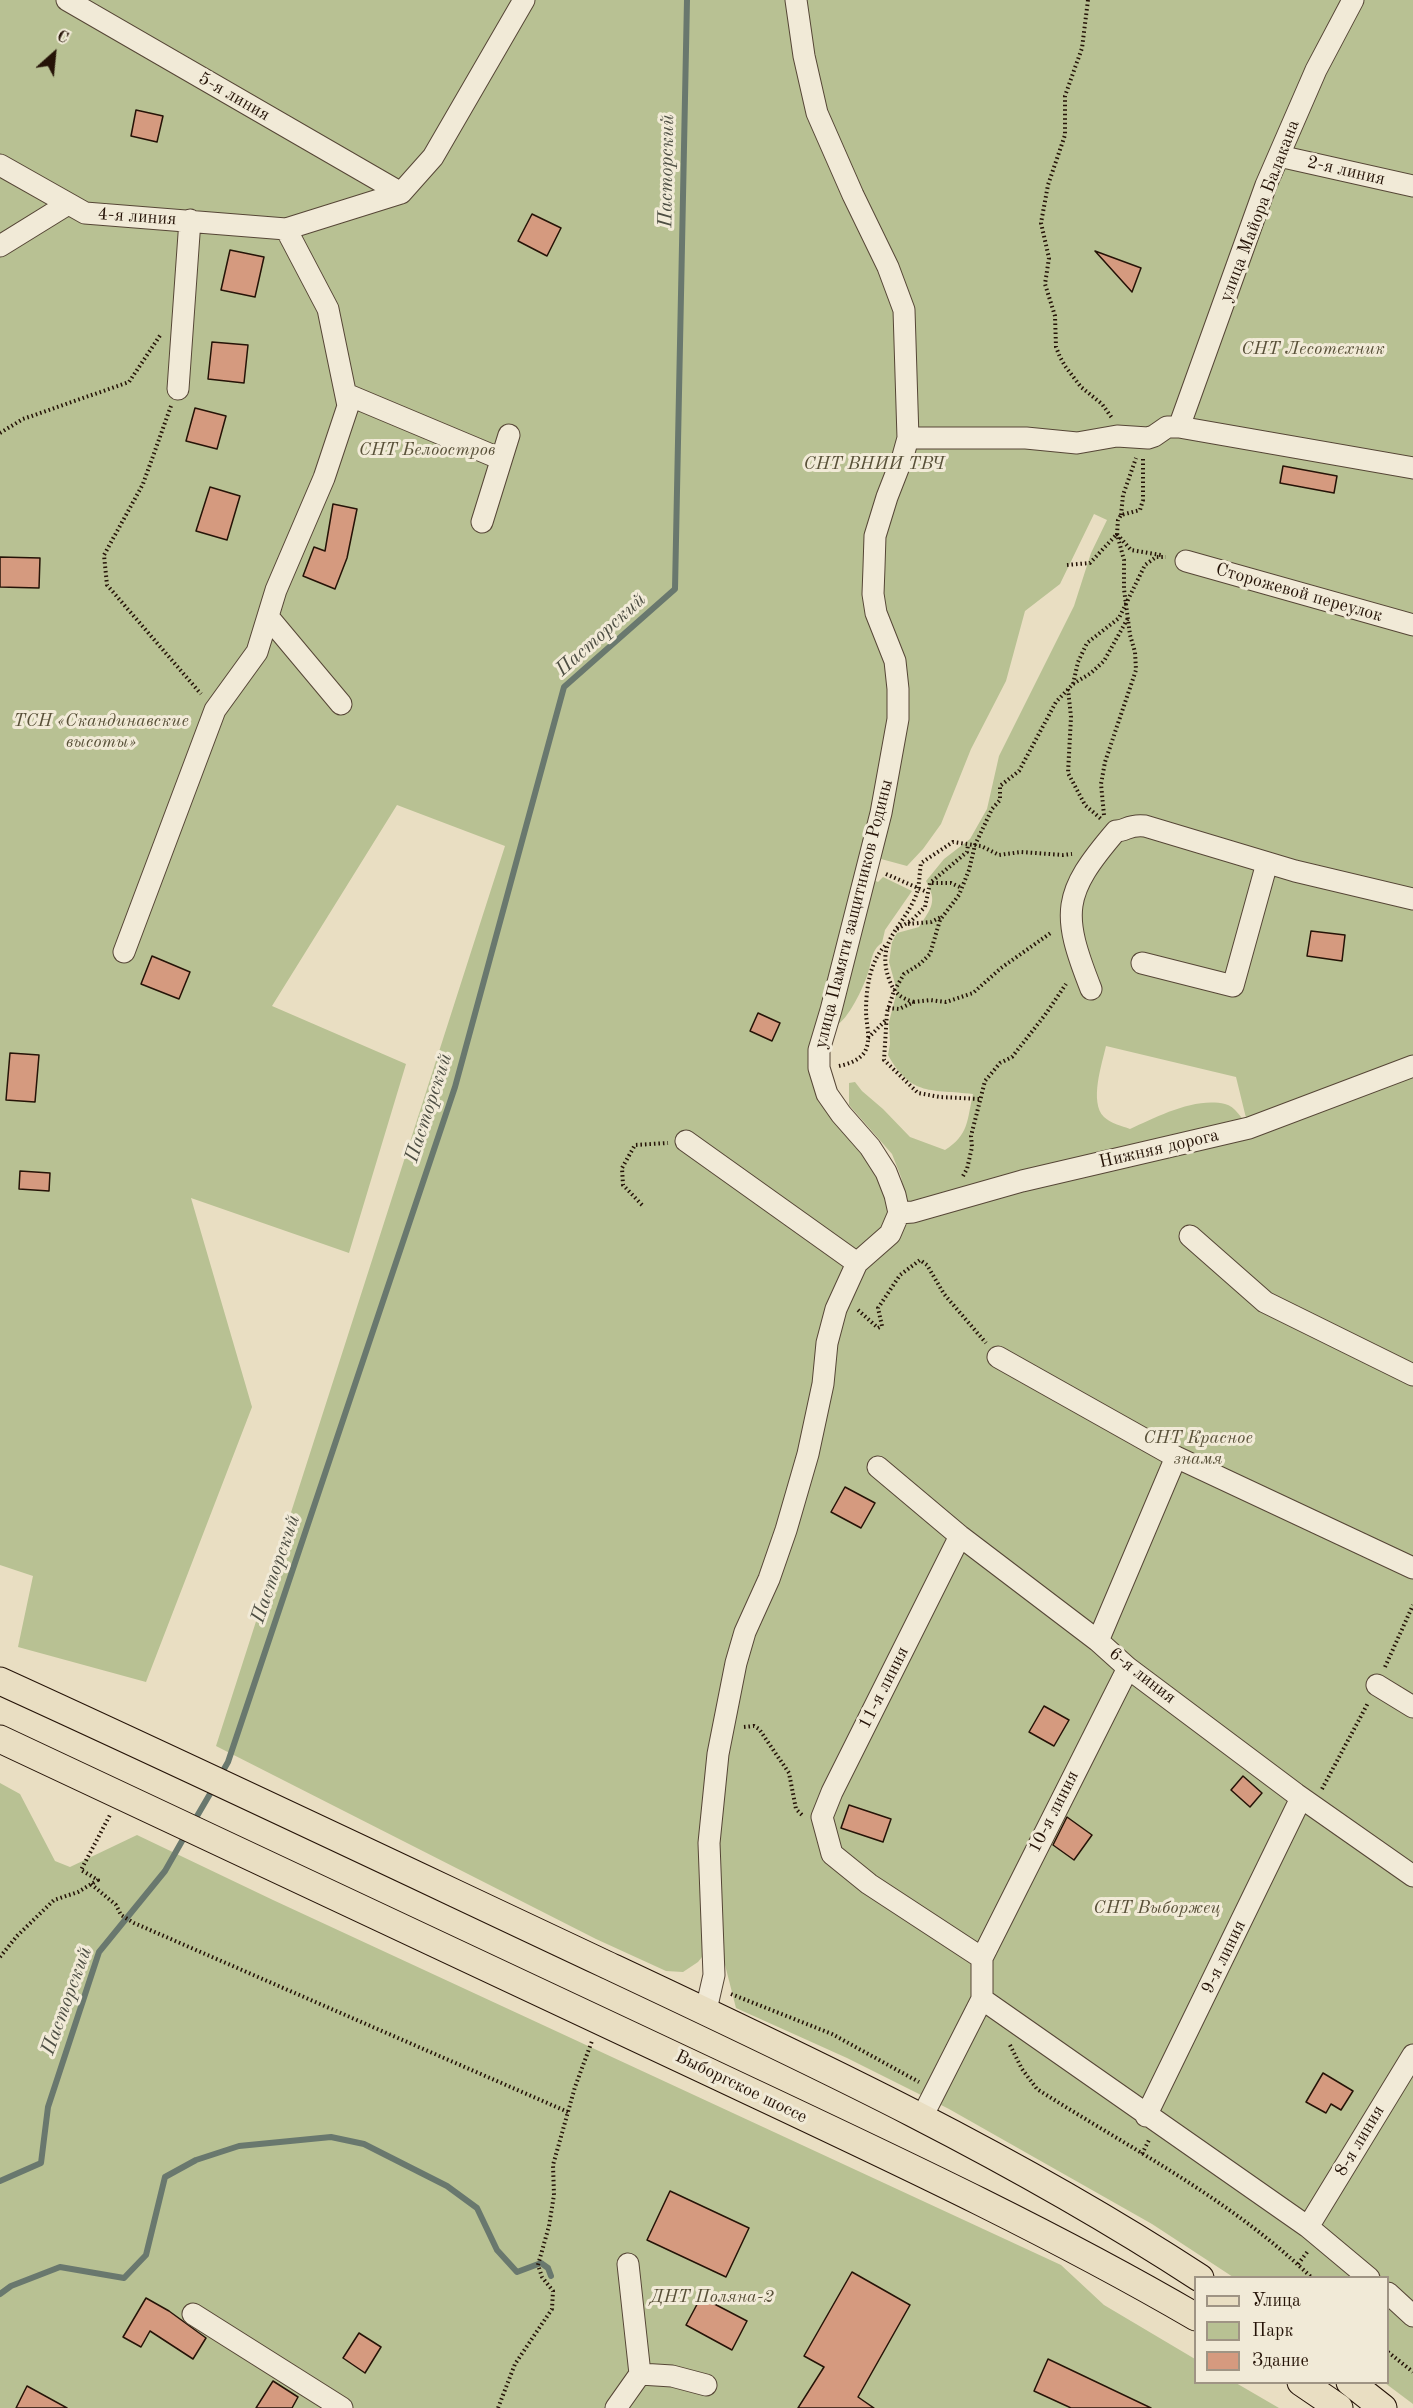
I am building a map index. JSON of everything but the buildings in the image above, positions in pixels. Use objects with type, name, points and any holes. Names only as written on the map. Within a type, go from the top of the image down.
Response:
[{"type":"main road","points":[[7,1684],[300,1820],[709,1999],[1037,2178],[1198,2276]]},
{"type":"main road","points":[[0,1739],[114,1792]]},
{"type":"main road","name":"Выборгское шоссе","points":[[114,1792],[837,2133],[1032,2229],[1194,2316]]},
{"type":"main road","points":[[1304,2384],[1339,2408]]},
{"type":"main road","points":[[1353,2384],[1383,2408]]},
{"type":"street","name":"5-я линия","points":[[67,0],[401,193]]},
{"type":"street","points":[[124,952],[215,710],[257,652],[276,590],[324,478],[348,406],[328,309],[286,229],[401,193],[433,157],[524,0]]},
{"type":"street","name":"улица Памяти защитников Родины","points":[[796,0],[804,56],[817,113],[888,267],[904,310],[908,438],[886,497],[875,536],[873,594],[876,613],[895,661],[898,719],[881,813],[819,1050],[819,1068],[827,1094],[870,1147],[886,1172],[899,1213]]},
{"type":"street","name":"улица Майора Балакана","points":[[1179,427],[1265,188],[1316,70],[1353,0]]},
{"type":"street","name":"2-я линия","points":[[1279,156],[1413,186]]},
{"type":"street","name":"4-я линия","points":[[0,165],[85,213],[286,229]]},
{"type":"street","points":[[0,246],[68,204]]},
{"type":"street","points":[[178,389],[190,220]]},
{"type":"street","points":[[346,394],[501,459]]},
{"type":"street","points":[[908,438],[1026,438],[1077,443],[1130,442],[1154,436],[1167,427],[1179,427],[1413,468]]},
{"type":"street","points":[[482,522],[509,435]]},
{"type":"street","name":"Сторожевой переулок","points":[[1177,559],[1413,625]]},
{"type":"street","points":[[269,618],[341,704]]},
{"type":"street","points":[[1091,989],[1080,960],[1070,925],[1070,916],[1082,874],[1116,831],[1121,831],[1134,824],[1267,863],[1413,899]]},
{"type":"street","points":[[1142,963],[1233,986],[1267,863]]},
{"type":"street","name":"Нижняя дорога","points":[[899,1213],[913,1212],[1022,1181],[1249,1128],[1413,1066]]},
{"type":"street","points":[[686,1141],[857,1263]]},
{"type":"street","points":[[709,1999],[714,1975],[709,1843],[715,1781],[736,1663],[786,1530],[808,1454],[821,1393],[830,1328],[847,1282],[857,1263],[890,1234],[899,1213]]},
{"type":"street","points":[[1190,1236],[1265,1302],[1413,1375]]},
{"type":"street","points":[[998,1357],[1176,1457],[1413,1568]]},
{"type":"street","points":[[1098,1641],[1176,1457]]},
{"type":"street","name":"6-я линия","points":[[878,1467],[960,1536],[1098,1641],[1128,1668],[1307,1802],[1413,1876]]},
{"type":"street","name":"11-я линия","points":[[822,1817],[832,1792],[960,1536]]},
{"type":"street","name":"10-я линия","points":[[982,1958],[1128,1668]]},
{"type":"street","points":[[1377,1685],[1413,1707]]},
{"type":"street","name":"9-я линия","points":[[1146,2116],[1307,1802]]},
{"type":"street","points":[[822,1817],[832,1854],[869,1884],[982,1958],[988,2004],[922,2117]]},
{"type":"street","points":[[988,2004],[1308,2227],[1368,2276]]},
{"type":"street","name":"8-я линия","points":[[1308,2227],[1413,2055]]},
{"type":"street","points":[[616,2408],[640,2374],[628,2264]]},
{"type":"street","points":[[1389,2294],[1413,2316]]},
{"type":"street","points":[[193,2314],[342,2408]]},
{"type":"street","points":[[640,2374],[672,2376],[706,2385]]},
{"type":"path","points":[[1068,689],[1071,717],[1068,772],[1085,805],[1106,824],[1101,784],[1105,762],[1136,670],[1136,652],[1130,635],[1124,589],[1124,560],[1117,534],[1130,442],[1102,404],[1082,387],[1065,366],[1056,347],[1055,316],[1045,284],[1049,258],[1041,223],[1048,185],[1065,135],[1065,96],[1082,48],[1088,0]]},
{"type":"path","points":[[0,433],[22,418],[129,382],[147,351],[183,305]]},
{"type":"path","points":[[178,389],[143,484],[104,555],[107,585],[215,710]]},
{"type":"path","points":[[1121,515],[1140,510],[1143,500],[1144,451]]},
{"type":"path","points":[[1117,534],[1131,550],[1177,559]]},
{"type":"path","points":[[1067,566],[1090,563],[1117,534]]},
{"type":"path","points":[[1072,684],[1078,662],[1087,643],[1119,618],[1142,568],[1156,557],[1177,559]]},
{"type":"path","points":[[979,1099],[940,1097],[918,1093],[884,1060],[888,1008],[903,974],[920,964],[930,954],[941,917],[959,895],[975,845],[992,809],[1000,800],[1000,786],[1019,771],[1056,702],[1072,684],[1091,673],[1104,661],[1129,617]]},
{"type":"path","points":[[819,1068],[852,1062],[863,1054],[868,1043],[866,1010],[876,955],[887,944],[915,899],[921,864],[953,842],[975,845],[999,855],[1021,852],[1063,855],[1092,850],[1104,845]]},
{"type":"path","points":[[907,924],[925,907],[931,882],[967,852],[968,845]]},
{"type":"path","points":[[866,865],[927,892]]},
{"type":"path","points":[[931,882],[951,883],[962,888]]},
{"type":"path","points":[[888,1008],[899,1009],[914,1002],[930,1000],[946,1002],[973,993],[1001,968],[1027,951],[1070,916]]},
{"type":"path","points":[[895,929],[907,924],[931,922],[941,917]]},
{"type":"path","points":[[887,944],[884,963],[894,991],[902,999],[914,1002]]},
{"type":"path","points":[[947,1202],[967,1169],[972,1147],[971,1136],[985,1081],[1000,1063],[1012,1057],[1046,1016],[1080,960]]},
{"type":"path","points":[[868,1039],[886,1020]]},
{"type":"path","points":[[642,1205],[623,1185],[622,1168],[635,1146],[686,1141]]},
{"type":"path","points":[[855,1307],[878,1328],[882,1326],[878,1308],[900,1275],[920,1260],[927,1265],[944,1294],[998,1357]]},
{"type":"path","points":[[1307,1802],[1377,1685],[1413,1605]]},
{"type":"path","points":[[724,1724],[734,1728],[754,1726],[759,1729],[789,1773],[796,1809],[803,1816],[822,1817]]},
{"type":"path","points":[[0,1957],[17,1936],[54,1900],[78,1892],[98,1880],[81,1870],[114,1792]]},
{"type":"path","points":[[91,1884],[116,1905],[121,1915],[134,1923],[568,2112]]},
{"type":"path","points":[[709,1999],[832,2034],[936,2091]]},
{"type":"path","points":[[988,2004],[1022,2069],[1038,2088],[1172,2171],[1246,2221],[1311,2276]]},
{"type":"path","points":[[498,2408],[515,2364],[552,2309],[553,2291],[542,2277],[538,2265],[549,2226],[554,2195],[554,2165],[575,2087],[596,2032]]},
{"type":"path","points":[[1389,2353],[1413,2372]]},
{"type":"green space","points":[[0,0],[1413,0],[1413,2404],[1386,2384],[1389,2384],[1389,2276],[1231,2276],[1152,2224],[949,2109],[847,2058],[736,2008],[723,1957],[706,1952],[698,1962],[683,1972],[666,1971],[596,1939],[216,1746],[505,846],[397,805],[272,1006],[406,1064],[349,1253],[191,1198],[252,1407],[146,1682],[18,1647],[33,1576],[0,1565]],"holes":[[[1094,514],[1107,520],[1091,553],[1074,606],[999,756],[987,809],[970,839],[944,859],[926,881],[932,894],[932,905],[919,927],[897,933],[892,942],[889,962],[897,991],[889,1022],[888,1055],[905,1078],[914,1084],[934,1091],[973,1094],[963,1133],[945,1150],[910,1137],[855,1082],[849,1083],[849,1105],[892,1154],[901,1177],[907,1205],[819,1061],[870,856],[907,866],[941,824],[971,749],[1006,681],[1025,611],[1060,584]],[[1106,1046],[1236,1077],[1248,1126],[1232,1107],[1225,1104],[1201,1103],[1176,1109],[1130,1129],[1104,1117],[1097,1102],[1098,1083]]]},
{"type":"green space","points":[[883,877],[912,891],[885,930],[882,943],[874,952],[866,979],[855,1002],[840,1023],[835,1026],[854,963],[869,878],[878,882]]},
{"type":"green space","name":"ДНТ Поляна-2","points":[[0,1783],[20,1794],[55,1861],[70,1867],[137,1835],[1061,2265],[1104,2305],[1194,2358],[1194,2384],[1238,2384],[1279,2408],[0,2408]]},
{"type":"waterway","name":"Пасторский","points":[[220,1776],[228,1762],[455,1087],[564,687],[675,589],[687,0]]},
{"type":"waterway","name":"Пасторский","points":[[193,1823],[214,1787]]},
{"type":"waterway","name":"Пасторский","points":[[0,2181],[41,2163],[48,2107],[99,1952],[165,1871],[186,1834]]},
{"type":"waterway","points":[[0,2294],[11,2286],[60,2267],[124,2278],[146,2255],[165,2177],[196,2160],[239,2146],[331,2137],[364,2144],[447,2186],[477,2208],[497,2250],[517,2272],[541,2263],[548,2268],[551,2276]]},
{"type":"park label","name":"СНТ Лесотехник","points":[[1313,349]]},
{"type":"park label","name":"СНТ Белоостров","points":[[427,450]]},
{"type":"park label","name":"СНТ ВНИИ ТВЧ","points":[[874,464]]},
{"type":"park label","name":"ТСН «Скандинавские высоты»","points":[[101,731]]},
{"type":"park label","name":"СНТ Красное знамя","points":[[1198,1448]]},
{"type":"park label","name":"СНТ Выборжец","points":[[1157,1908]]}]
